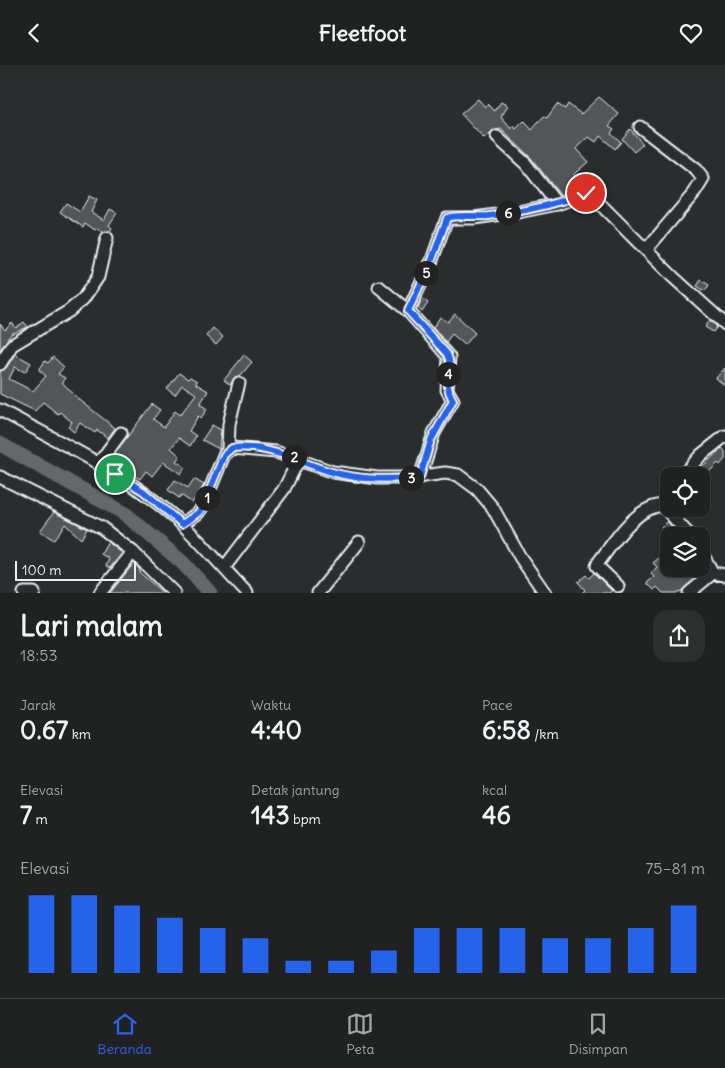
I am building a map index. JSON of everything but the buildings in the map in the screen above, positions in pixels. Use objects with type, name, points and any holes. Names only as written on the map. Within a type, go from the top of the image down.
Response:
[{"type":"street","points":[[640,127],[687,162],[701,174],[703,179],[695,192],[646,250]]},
{"type":"street","points":[[497,137],[526,164],[557,204]]},
{"type":"street","points":[[408,311],[432,260],[448,217],[474,218],[518,212],[557,204],[589,194],[725,324]]},
{"type":"street","points":[[0,364],[12,345],[69,311],[83,299],[98,277],[107,238]]},
{"type":"street","points":[[379,287],[408,311],[447,354],[450,363],[447,390],[453,400],[431,440],[420,477]]},
{"type":"street","points":[[182,524],[198,513],[203,506],[228,449],[229,424],[239,383]]},
{"type":"street","points":[[0,410],[143,491],[182,524],[247,593]]},
{"type":"street","points":[[98,464],[121,433]]},
{"type":"street","points":[[690,467],[701,455],[725,436]]},
{"type":"street","points":[[228,449],[237,447],[263,449],[299,459],[333,472],[376,478],[420,477],[453,473],[477,489],[493,508],[520,557],[545,593]]},
{"type":"street","points":[[224,568],[284,489],[299,459]]},
{"type":"street","points":[[0,477],[102,528],[133,552],[174,593]]},
{"type":"street","points":[[618,586],[597,564],[619,536],[640,514],[651,506],[660,503]]},
{"type":"street","points":[[318,593],[360,542]]},
{"type":"street","points":[[100,593],[133,552]]},
{"type":"street","points":[[710,568],[713,573]]},
{"type":"street","points":[[689,593],[713,573],[725,575]]},
{"type":"street","points":[[24,593],[34,593]]},
{"type":"waterway","points":[[0,444],[124,513],[183,563],[210,593]]},
{"type":"route","points":[[115,474],[143,491],[182,524],[198,513],[203,506],[225,451],[237,447],[276,452],[333,472],[376,478],[420,477],[431,440],[453,400],[447,390],[449,357],[408,311],[432,260],[447,218],[450,216],[474,218],[518,212],[557,204],[586,193]]}]
